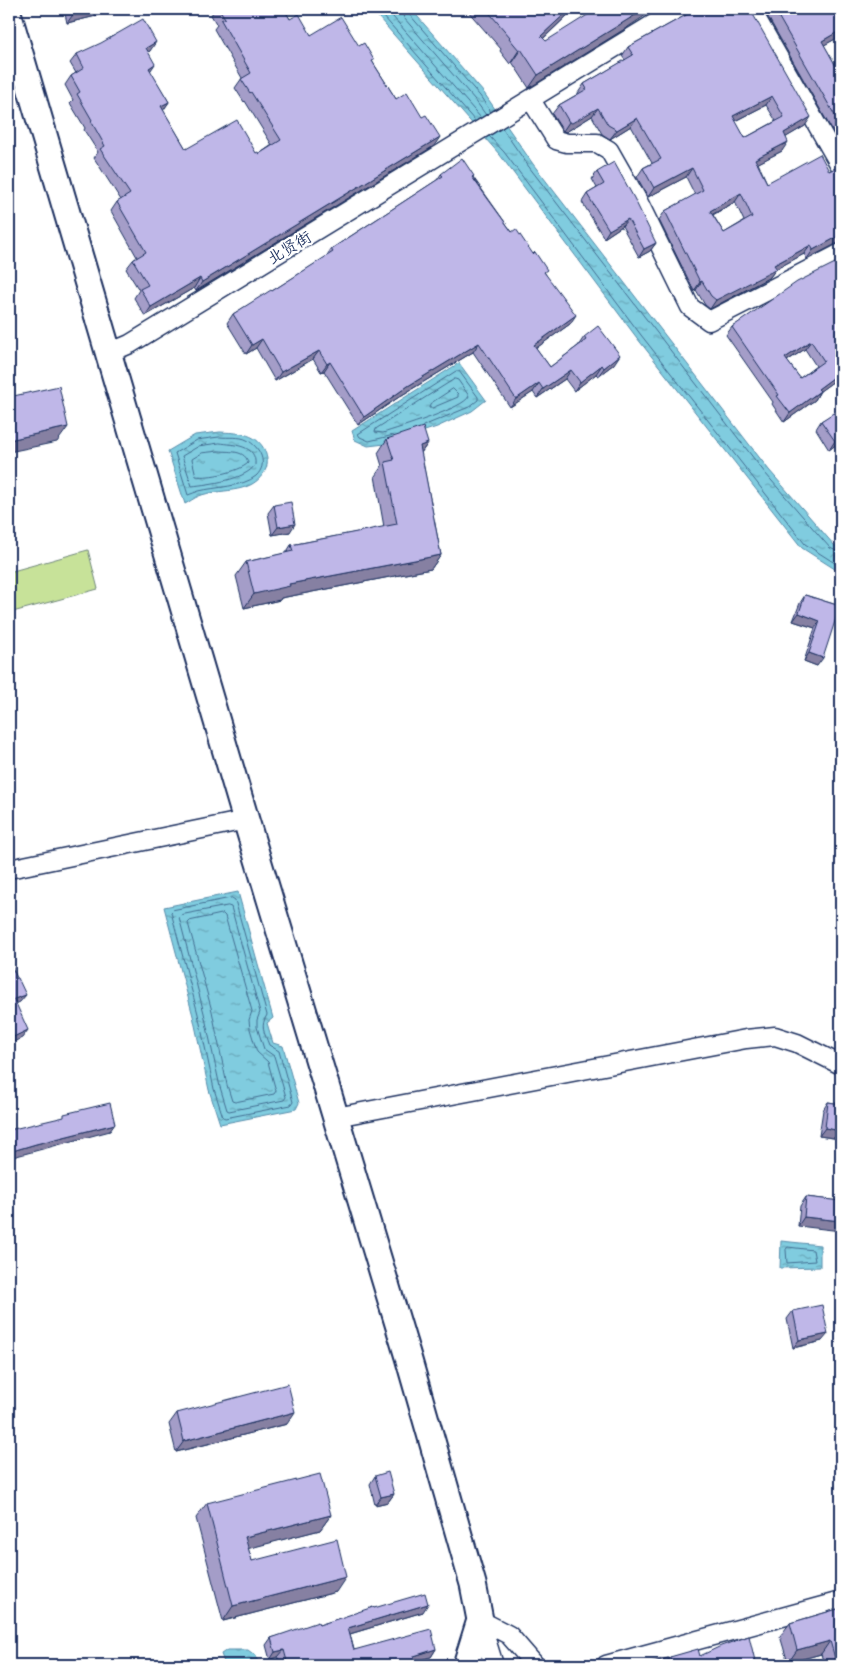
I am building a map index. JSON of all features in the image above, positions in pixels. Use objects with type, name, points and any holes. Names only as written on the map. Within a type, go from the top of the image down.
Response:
[{"type":"main road","points":[[9,16],[246,820],[411,1366],[473,1584],[480,1620],[466,1665]]},
{"type":"street","points":[[678,9],[531,100],[556,140],[567,143],[597,143],[608,150],[638,201],[690,307],[709,321],[841,253]]},
{"type":"street","points":[[751,9],[841,167]]},
{"type":"street","name":"北贤街","points":[[109,353],[146,334],[531,100]]},
{"type":"street","points":[[9,869],[246,820]]},
{"type":"street","points":[[336,1117],[746,1039],[775,1036],[797,1043],[841,1065]]},
{"type":"street","points":[[606,1665],[841,1601]]},
{"type":"street","points":[[480,1620],[494,1665]]},
{"type":"street","points":[[480,1620],[509,1635],[535,1665]]},
{"type":"green space","points":[[88,550],[98,589],[9,613],[9,572]]},
{"type":"water","points":[[371,9],[411,9],[484,93],[533,164],[769,470],[834,545],[841,549],[841,573],[802,548],[637,338],[500,155]]},
{"type":"water","points":[[459,363],[486,400],[472,411],[437,427],[385,444],[368,446],[355,440],[352,431]]},
{"type":"water","points":[[220,432],[245,434],[256,439],[264,449],[266,456],[267,465],[265,471],[257,481],[250,485],[207,494],[185,504],[168,451],[195,435]]},
{"type":"water","points":[[238,892],[273,1018],[267,1023],[273,1043],[283,1046],[299,1103],[296,1109],[220,1124],[209,1090],[193,1016],[164,907]]},
{"type":"water","points":[[781,1241],[820,1245],[820,1267],[780,1268]]},
{"type":"water","points":[[227,1650],[248,1650],[256,1656],[259,1665],[225,1665],[221,1654]]},
{"type":"building","points":[[219,9],[284,9],[290,19],[299,14],[311,35],[341,17],[359,46],[364,43],[374,60],[372,61],[396,99],[407,92],[422,117],[426,115],[440,137],[202,282],[200,278],[151,307],[140,289],[148,285],[133,260],[146,252],[117,202],[130,194],[100,149],[105,146],[77,94],[80,92],[71,76],[84,68],[77,54],[101,43],[143,19],[156,42],[146,48],[155,64],[149,68],[169,102],[161,106],[186,149],[237,120],[256,153],[258,152],[259,154],[281,140],[241,79],[251,73],[221,20],[225,18]]},
{"type":"building","points":[[486,9],[570,9],[541,36],[546,41],[597,9],[645,9],[538,75],[521,49],[519,50]]},
{"type":"building","points":[[697,9],[750,9],[811,117],[784,133],[788,142],[755,159],[767,183],[820,154],[829,171],[841,166],[841,235],[813,250],[811,245],[774,265],[777,269],[716,300],[711,296],[702,281],[700,282],[665,211],[703,190],[692,168],[654,188],[643,168],[661,159],[637,118],[617,130],[608,125],[598,108],[572,123],[569,122],[559,105],[587,89],[584,84],[633,55],[628,47]],"holes":[[[772,96],[784,117],[745,138],[733,116]],[[741,193],[752,217],[724,233],[710,211]]]},
{"type":"building","points":[[774,9],[841,9],[841,30],[822,41],[841,75],[841,126]]},
{"type":"building","points":[[462,158],[474,176],[472,177],[512,232],[516,229],[533,254],[535,252],[547,270],[544,272],[576,315],[534,345],[550,367],[586,340],[584,337],[598,326],[620,355],[604,368],[602,365],[580,382],[571,370],[543,389],[539,383],[516,399],[479,343],[408,386],[364,417],[330,362],[327,364],[319,351],[281,372],[262,339],[252,345],[233,314],[333,252],[331,249],[443,176],[441,174]]},
{"type":"building","points":[[614,162],[656,243],[644,249],[628,219],[609,230],[587,194],[604,184],[597,172]]},
{"type":"building","points":[[841,260],[841,372],[818,389],[820,391],[790,413],[732,327],[797,282]],"holes":[[[811,341],[824,361],[800,378],[785,358]]]},
{"type":"building","points":[[59,386],[68,427],[9,440],[9,397]]},
{"type":"building","points":[[841,410],[841,437],[835,441],[821,421]]},
{"type":"building","points":[[423,427],[428,443],[420,446],[441,555],[289,584],[290,586],[254,594],[246,562],[293,551],[291,545],[397,524],[385,462],[394,460],[387,439]]},
{"type":"building","points":[[291,502],[295,524],[278,527],[274,505]]},
{"type":"building","points":[[805,595],[840,606],[823,658],[809,653],[820,621],[799,613]]},
{"type":"building","points":[[9,960],[26,995],[14,999],[28,1030],[9,1039]]},
{"type":"building","points":[[828,1102],[841,1104],[841,1131],[825,1128]]},
{"type":"building","points":[[110,1103],[115,1124],[9,1152],[9,1130],[64,1117],[64,1114]]},
{"type":"building","points":[[806,1197],[841,1201],[841,1221],[804,1217]]},
{"type":"building","points":[[822,1305],[828,1334],[799,1340],[793,1311]]},
{"type":"building","points":[[288,1384],[295,1412],[184,1441],[177,1413]]},
{"type":"building","points":[[388,1472],[394,1494],[381,1497],[375,1476]]},
{"type":"building","points":[[320,1474],[331,1515],[245,1537],[252,1561],[337,1539],[346,1577],[233,1606],[207,1503]]},
{"type":"building","points":[[425,1593],[428,1604],[348,1628],[354,1650],[431,1629],[436,1649],[414,1656],[417,1665],[288,1665],[284,1650],[275,1652],[271,1638],[318,1622],[319,1625],[373,1607]]},
{"type":"building","points":[[841,1608],[841,1665],[837,1665],[830,1641],[797,1650],[790,1623]]},
{"type":"building","points":[[749,1636],[756,1665],[672,1665],[670,1657],[698,1649],[700,1656]]}]
